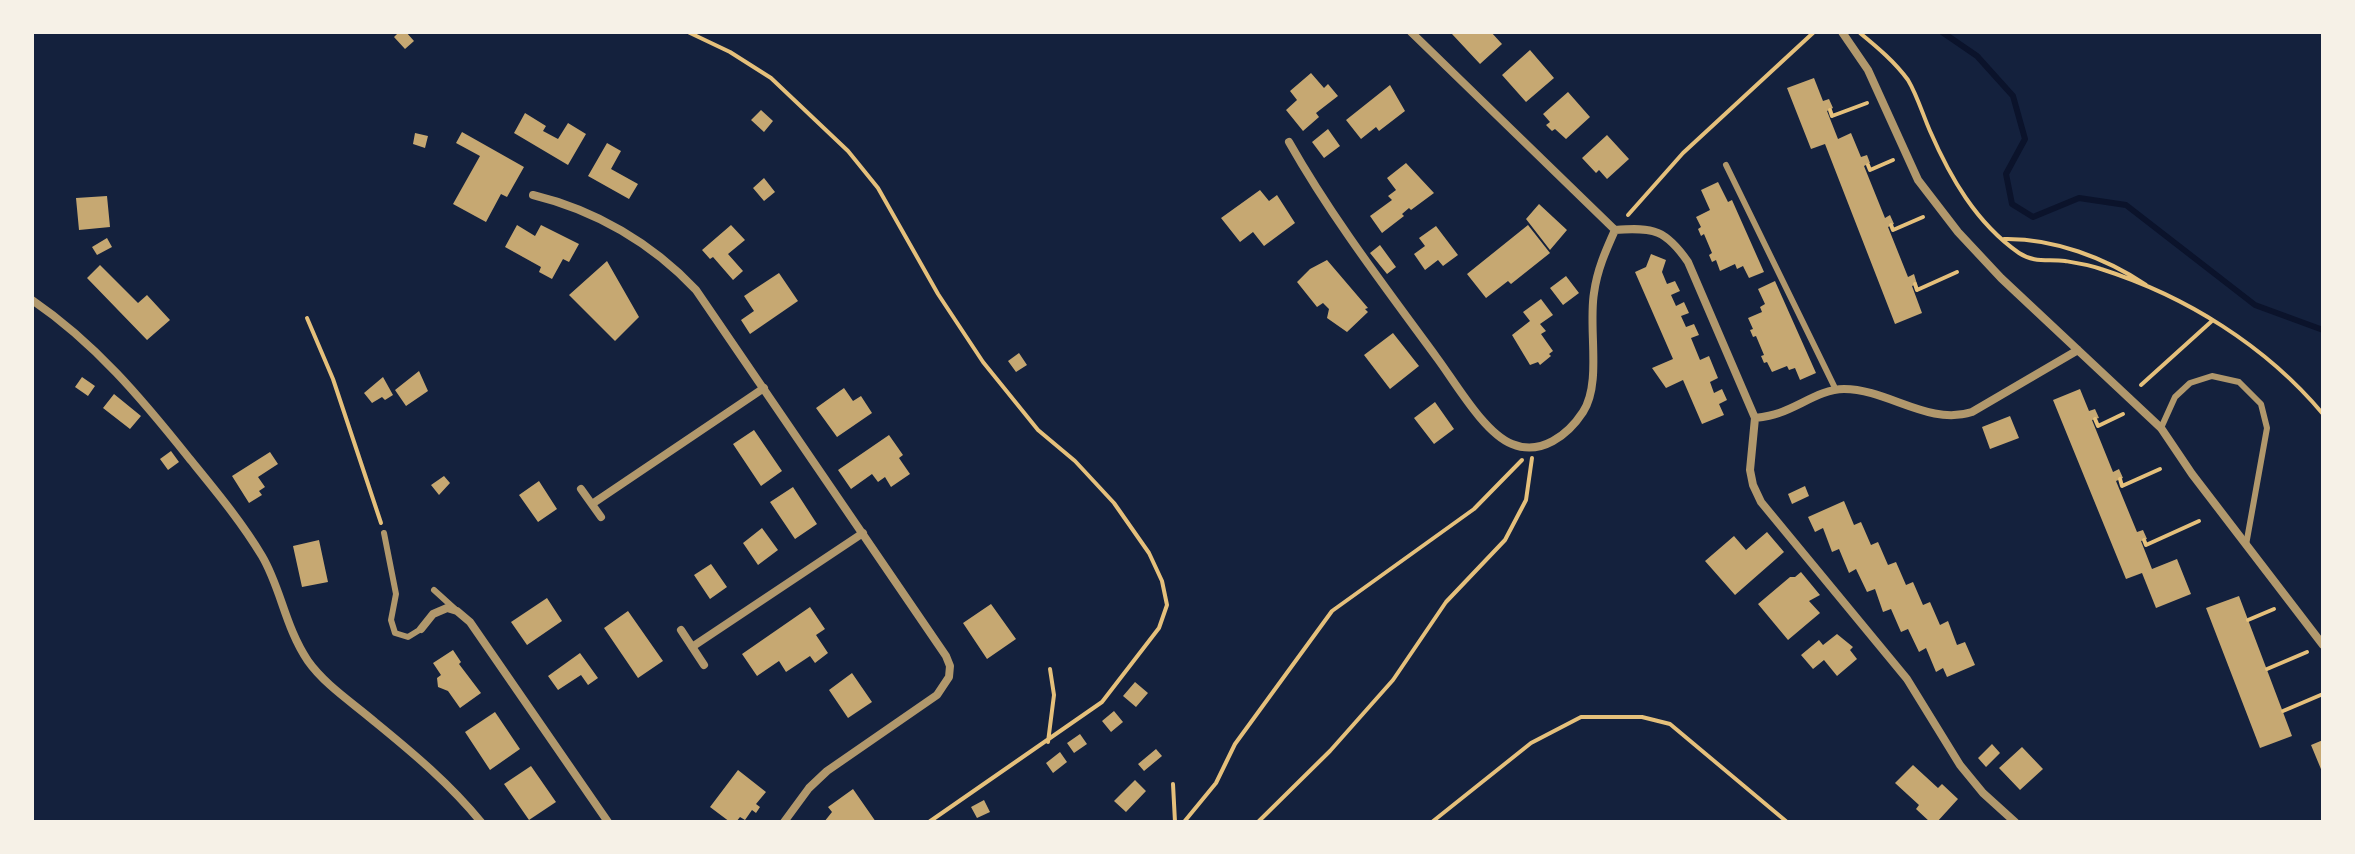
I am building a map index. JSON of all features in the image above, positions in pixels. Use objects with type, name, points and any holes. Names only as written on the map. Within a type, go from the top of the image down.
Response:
[{"type":"street","points":[[1411,32],[1615,230],[1638,228],[1656,232],[1674,242],[1688,262],[1755,418],[1750,470],[1761,502],[1907,679],[1960,765],[1983,793],[2015,822]]},
{"type":"street","points":[[1842,32],[1868,70],[1918,180],[1958,232],[2001,278],[2161,428],[2323,645]]},
{"type":"street","points":[[1289,142],[1342,228],[1493,431],[1512,444],[1534,448],[1554,442],[1572,428],[1586,408],[1593,385],[1593,294],[1599,265],[1615,230]]},
{"type":"street","points":[[533,195],[564,202],[589,213],[671,265],[707,306],[946,656],[950,666],[949,677],[937,695],[827,771],[809,788],[784,822]]},
{"type":"street","points":[[32,300],[77,333],[130,386],[220,497],[264,559],[293,635],[310,663],[332,686],[431,769],[481,822]]},
{"type":"street","points":[[1755,418],[1778,413],[1836,390],[1858,390],[1938,415],[1957,417],[1972,412],[2078,350]]},
{"type":"street","points":[[592,504],[764,388]]},
{"type":"street","points":[[581,489],[601,517]]},
{"type":"street","points":[[692,647],[863,533]]},
{"type":"street","points":[[421,629],[439,609],[447,608],[457,611],[481,635],[608,822]]},
{"type":"street","points":[[681,630],[704,665]]},
{"type":"lane","points":[[1726,165],[1836,390]]},
{"type":"lane","points":[[2161,428],[2175,397],[2190,383],[2212,376],[2239,382],[2261,404],[2267,428],[2246,545]]},
{"type":"lane","points":[[384,533],[396,594],[391,620],[395,633],[408,637],[421,629]]},
{"type":"lane","points":[[434,590],[457,611]]},
{"type":"path","points":[[688,32],[730,52],[771,78],[848,151],[878,188],[938,294],[983,362],[1038,430],[1075,461],[1114,503],[1149,553],[1162,581],[1167,605],[1159,628],[1102,702],[929,822]]},
{"type":"path","points":[[1615,230],[1683,153],[1814,32]]},
{"type":"path","points":[[1859,32],[1888,57],[1909,82],[1954,183],[2002,239],[2032,261],[2064,261],[2100,268],[2154,290],[2213,320],[2272,361],[2323,414]]},
{"type":"path","points":[[1830,110],[1832,116],[1867,103]]},
{"type":"path","points":[[1868,165],[1870,170],[1893,160]]},
{"type":"path","points":[[1891,225],[1893,230],[1923,217]]},
{"type":"path","points":[[2002,239],[2022,239],[2076,251],[2123,269],[2154,290]]},
{"type":"path","points":[[1915,284],[1917,290],[1957,272]]},
{"type":"path","points":[[307,318],[352,433],[384,533]]},
{"type":"path","points":[[2141,385],[2213,320]]},
{"type":"path","points":[[2095,419],[2098,426],[2123,414]]},
{"type":"path","points":[[1184,822],[1216,783],[1235,744],[1332,611],[1474,509],[1534,448]]},
{"type":"path","points":[[1258,822],[1330,751],[1393,680],[1446,602],[1505,540],[1526,500],[1534,448]]},
{"type":"path","points":[[2120,479],[2122,486],[2160,469]]},
{"type":"path","points":[[2144,540],[2146,545],[2199,521]]},
{"type":"path","points":[[2248,620],[2274,609]]},
{"type":"path","points":[[2267,669],[2307,652]]},
{"type":"path","points":[[1048,742],[1054,695],[1050,669]]},
{"type":"path","points":[[2283,711],[2323,694]]},
{"type":"path","points":[[1432,822],[1531,743],[1581,717],[1642,717],[1670,724],[1787,822]]},
{"type":"path","points":[[1173,784],[1175,822]]},
{"type":"building","points":[[399,32],[406,32],[414,41],[405,49],[394,37]]},
{"type":"building","points":[[1491,32],[1502,44],[1480,64],[1452,34]]},
{"type":"building","points":[[1530,50],[1554,78],[1526,102],[1502,75]]},
{"type":"building","points":[[1311,73],[1324,88],[1328,84],[1338,96],[1316,113],[1319,117],[1303,131],[1286,110],[1297,100],[1290,91]]},
{"type":"building","points":[[1814,78],[1823,101],[1829,99],[1833,108],[1827,111],[1838,139],[1851,133],[1861,157],[1867,155],[1870,163],[1864,166],[1885,218],[1890,215],[1894,224],[1888,227],[1908,277],[1914,274],[1917,284],[1912,286],[1922,313],[1895,324],[1825,144],[1811,149],[1787,88]]},
{"type":"building","points":[[1390,85],[1405,111],[1379,131],[1376,127],[1361,139],[1346,120]]},
{"type":"building","points":[[1568,92],[1590,117],[1566,139],[1546,125],[1550,122],[1543,114]]},
{"type":"building","points":[[761,110],[773,121],[764,132],[751,120]]},
{"type":"building","points":[[525,113],[546,126],[543,131],[558,139],[568,123],[586,134],[568,165],[514,133]]},
{"type":"building","points":[[1328,129],[1340,146],[1324,158],[1312,142]]},
{"type":"building","points":[[462,132],[524,167],[507,197],[501,194],[486,222],[453,204],[480,156],[456,143]]},
{"type":"building","points":[[415,133],[428,136],[425,148],[413,144]]},
{"type":"building","points":[[1607,135],[1629,159],[1607,179],[1599,170],[1596,173],[1582,158]]},
{"type":"building","points":[[607,143],[621,151],[611,169],[638,184],[629,199],[588,176]]},
{"type":"building","points":[[1406,163],[1434,193],[1411,210],[1409,208],[1402,214],[1404,216],[1382,233],[1370,216],[1392,200],[1388,196],[1396,190],[1387,178]]},
{"type":"building","points":[[764,178],[775,192],[764,201],[753,188]]},
{"type":"building","points":[[1718,182],[1728,202],[1732,200],[1764,272],[1749,278],[1743,266],[1737,269],[1735,264],[1720,271],[1716,260],[1712,262],[1709,255],[1712,253],[1704,234],[1701,236],[1696,217],[1710,210],[1701,190]]},
{"type":"building","points":[[1260,190],[1269,201],[1277,195],[1295,223],[1264,246],[1253,232],[1240,242],[1221,218]]},
{"type":"building","points":[[107,196],[110,227],[79,230],[76,198]]},
{"type":"building","points":[[1539,204],[1567,230],[1550,250],[1526,219]]},
{"type":"building","points":[[517,225],[535,236],[541,225],[579,244],[569,262],[563,259],[552,279],[539,272],[541,267],[505,247]]},
{"type":"building","points":[[731,225],[745,240],[728,254],[743,271],[733,280],[713,257],[710,259],[702,250]]},
{"type":"building","points":[[1528,225],[1550,253],[1511,284],[1508,281],[1486,298],[1467,274]]},
{"type":"building","points":[[1436,226],[1458,255],[1443,266],[1438,260],[1425,270],[1414,254],[1425,246],[1419,238]]},
{"type":"building","points":[[107,238],[112,247],[97,255],[92,247]]},
{"type":"building","points":[[1380,245],[1396,267],[1387,274],[1370,253]]},
{"type":"building","points":[[1651,254],[1666,260],[1662,272],[1667,284],[1675,281],[1680,291],[1671,295],[1676,306],[1684,302],[1689,313],[1681,316],[1686,327],[1694,324],[1699,335],[1691,338],[1700,360],[1709,356],[1718,378],[1710,382],[1714,393],[1722,389],[1727,400],[1719,404],[1724,415],[1702,424],[1683,380],[1666,388],[1652,368],[1673,359],[1635,272],[1646,267]]},
{"type":"building","points":[[1327,260],[1368,308],[1365,309],[1368,312],[1347,332],[1327,318],[1329,309],[1323,303],[1317,307],[1297,282],[1310,269]]},
{"type":"building","points":[[607,261],[639,317],[615,341],[569,295]]},
{"type":"building","points":[[100,265],[138,303],[147,295],[170,320],[147,340],[87,278]]},
{"type":"building","points":[[779,273],[798,301],[750,334],[741,320],[754,311],[744,296]]},
{"type":"building","points":[[1566,276],[1579,293],[1563,305],[1550,288]]},
{"type":"building","points":[[1775,281],[1816,373],[1800,380],[1795,368],[1789,370],[1787,366],[1772,372],[1767,362],[1764,363],[1756,336],[1753,337],[1750,330],[1753,329],[1748,318],[1762,312],[1760,307],[1765,304],[1758,289]]},
{"type":"building","points":[[1541,299],[1553,315],[1540,324],[1546,331],[1541,334],[1553,351],[1540,365],[1538,362],[1530,365],[1512,335],[1530,321],[1523,312]]},
{"type":"building","points":[[1393,333],[1419,366],[1390,389],[1364,355]]},
{"type":"building","points":[[1019,353],[1027,365],[1016,372],[1008,361]]},
{"type":"building","points":[[419,371],[428,391],[406,406],[395,390]]},
{"type":"building","points":[[82,377],[95,386],[88,396],[75,387]]},
{"type":"building","points":[[383,377],[393,395],[372,403],[364,393]]},
{"type":"building","points":[[844,388],[853,401],[861,396],[872,413],[837,437],[816,408]]},
{"type":"building","points":[[2080,389],[2089,411],[2095,409],[2099,418],[2092,420],[2113,472],[2119,469],[2123,478],[2116,481],[2137,532],[2143,530],[2147,539],[2141,541],[2152,569],[2177,559],[2191,594],[2156,608],[2142,573],[2126,579],[2053,400]]},
{"type":"building","points":[[114,394],[141,416],[130,429],[103,408]]},
{"type":"building","points":[[1435,402],[1454,429],[1434,444],[1414,418]]},
{"type":"building","points":[[2010,416],[2019,438],[1990,449],[1982,427]]},
{"type":"building","points":[[754,430],[782,471],[761,486],[733,444]]},
{"type":"building","points":[[889,435],[903,455],[899,458],[910,474],[891,487],[885,477],[878,482],[872,474],[851,489],[838,470]]},
{"type":"building","points":[[171,451],[179,462],[168,470],[160,459]]},
{"type":"building","points":[[270,452],[278,464],[258,477],[265,487],[259,491],[262,495],[249,503],[232,476]]},
{"type":"building","points":[[444,476],[450,483],[439,495],[431,485]]},
{"type":"building","points":[[539,481],[557,509],[538,522],[519,495]]},
{"type":"building","points":[[1805,486],[1809,496],[1792,504],[1788,494]]},
{"type":"building","points":[[793,487],[817,524],[795,539],[770,502]]},
{"type":"building","points":[[1844,501],[1854,525],[1861,522],[1871,545],[1878,542],[1888,565],[1896,562],[1906,585],[1913,582],[1923,605],[1930,602],[1940,625],[1948,621],[1957,645],[1965,642],[1975,665],[1947,677],[1943,668],[1936,672],[1926,648],[1919,652],[1908,629],[1901,632],[1891,609],[1883,612],[1875,589],[1867,592],[1856,569],[1849,573],[1839,549],[1832,552],[1823,528],[1815,532],[1808,517]]},
{"type":"building","points":[[762,528],[778,550],[758,565],[743,543]]},
{"type":"building","points":[[1767,532],[1784,552],[1735,595],[1705,561],[1734,536],[1746,550]]},
{"type":"building","points":[[319,540],[328,582],[302,587],[293,546]]},
{"type":"building","points":[[711,564],[727,587],[710,599],[694,575]]},
{"type":"building","points":[[1801,572],[1820,595],[1809,601],[1820,613],[1788,640],[1758,604],[1790,577]]},
{"type":"building","points":[[2239,596],[2292,736],[2260,748],[2206,608]]},
{"type":"building","points":[[547,598],[562,621],[527,645],[511,622]]},
{"type":"building","points":[[991,604],[1016,639],[987,659],[963,623]]},
{"type":"building","points":[[810,607],[825,629],[816,635],[828,653],[815,663],[810,656],[786,672],[779,661],[757,676],[742,654]]},
{"type":"building","points":[[628,611],[663,661],[638,678],[604,628]]},
{"type":"building","points":[[1837,634],[1853,647],[1850,650],[1857,659],[1837,676],[1824,660],[1813,669],[1801,655],[1819,640],[1823,645]]},
{"type":"building","points":[[453,650],[461,662],[459,664],[481,693],[460,708],[448,691],[438,687],[437,678],[441,675],[433,663]]},
{"type":"building","points":[[580,653],[598,678],[588,685],[581,675],[558,690],[548,676]]},
{"type":"building","points":[[852,673],[872,702],[848,718],[829,690]]},
{"type":"building","points":[[1135,682],[1148,693],[1136,707],[1123,696]]},
{"type":"building","points":[[1114,711],[1123,722],[1111,732],[1102,721]]},
{"type":"building","points":[[495,712],[520,749],[490,770],[465,732]]},
{"type":"building","points":[[1080,734],[1087,744],[1074,753],[1067,743]]},
{"type":"building","points":[[2323,740],[2323,774],[2311,745]]},
{"type":"building","points":[[1992,744],[2000,753],[1986,767],[1978,758]]},
{"type":"building","points":[[2022,747],[2043,769],[2020,790],[1999,768]]},
{"type":"building","points":[[1156,749],[1162,756],[1144,771],[1138,764]]},
{"type":"building","points":[[1060,752],[1067,762],[1053,773],[1046,763]]},
{"type":"building","points":[[1913,765],[1938,788],[1942,784],[1958,799],[1937,822],[1930,822],[1916,809],[1919,805],[1895,783]]},
{"type":"building","points":[[531,766],[556,802],[529,820],[504,784]]},
{"type":"building","points":[[738,770],[766,792],[756,804],[760,807],[756,813],[752,810],[745,820],[740,817],[736,822],[730,822],[710,807]]},
{"type":"building","points":[[1135,780],[1146,791],[1126,812],[1114,801]]},
{"type":"building","points":[[853,789],[876,822],[824,822],[832,812],[828,807]]},
{"type":"building","points":[[984,800],[990,812],[977,818],[971,807]]},
{"type":"waterway","points":[[1942,32],[1977,56],[2013,96],[2025,139],[2006,174],[2012,204],[2033,217],[2079,198],[2126,205],[2255,305],[2323,330]]}]
